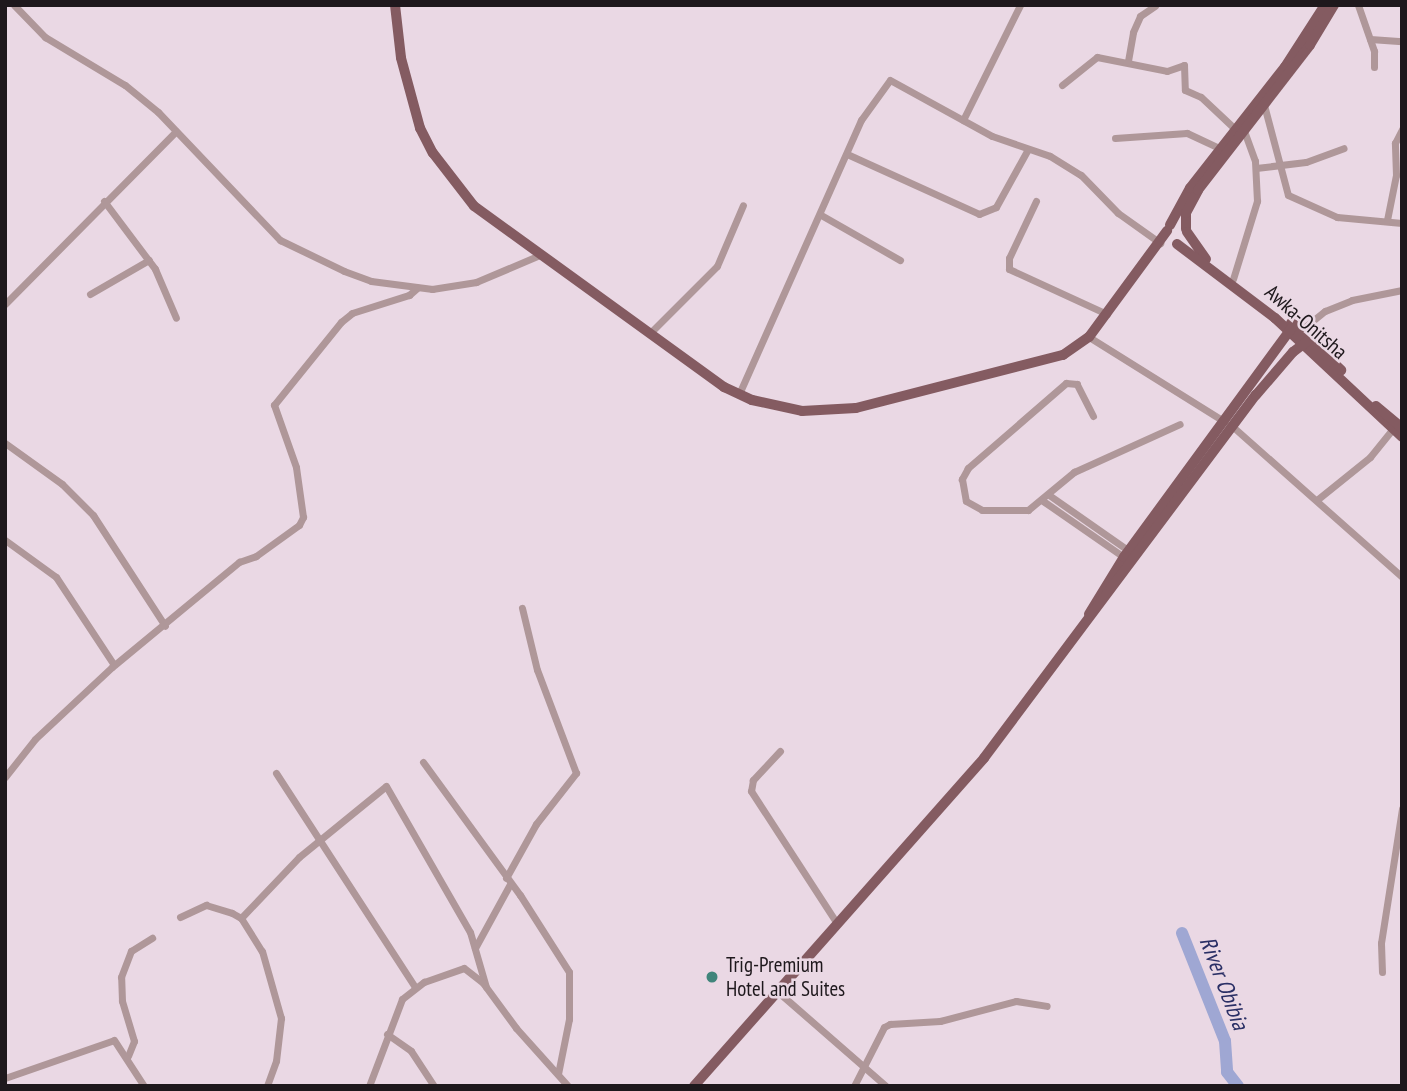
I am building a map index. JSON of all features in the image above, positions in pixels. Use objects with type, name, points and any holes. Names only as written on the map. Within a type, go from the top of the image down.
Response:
[{"type":"main road","points":[[396,5],[410,99],[433,153],[474,206],[739,394],[802,411],[856,408],[1037,364],[1063,355],[1089,337],[1152,256],[1190,188],[1221,149],[1264,105],[1334,5]]},
{"type":"main road","points":[[1152,256],[1176,244],[1187,231],[1186,214],[1198,190],[1301,45],[1325,5]]},
{"type":"main road","points":[[1168,228],[1177,223],[1187,231]]},
{"type":"main road","points":[[1168,228],[1176,244]]},
{"type":"main road","name":"Awka-Onitsha","points":[[1187,231],[1204,257],[1295,330],[1397,429],[1402,437]]},
{"type":"main road","name":"Awka-Onitsha","points":[[1176,244],[1295,330]]},
{"type":"main road","points":[[694,1086],[836,922],[984,758],[1082,631],[1295,330]]},
{"type":"main road","points":[[1082,631],[1126,554],[1229,424],[1307,341]]},
{"type":"street","points":[[14,5],[45,37],[125,85],[176,131],[280,240],[371,281],[417,288],[457,287],[540,255]]},
{"type":"street","points":[[963,120],[1020,5]]},
{"type":"street","points":[[1358,5],[1370,39],[1374,68]]},
{"type":"street","points":[[1128,61],[1133,32],[1140,16],[1155,6]]},
{"type":"street","points":[[1370,39],[1402,41]]},
{"type":"street","points":[[1062,85],[1097,57],[1128,61],[1167,71],[1184,65],[1185,90],[1201,97],[1240,130],[1256,169],[1254,214],[1233,279]]},
{"type":"street","points":[[739,394],[821,215],[861,120],[890,80],[963,120],[1081,175],[1118,213],[1160,243]]},
{"type":"street","points":[[1264,105],[1288,195],[1338,217],[1387,219],[1402,223]]},
{"type":"street","points":[[1387,219],[1396,175],[1395,143],[1402,129]]},
{"type":"street","points":[[5,304],[176,131]]},
{"type":"street","points":[[1115,138],[1186,132],[1221,149]]},
{"type":"street","points":[[1256,169],[1323,157],[1344,148]]},
{"type":"street","points":[[847,154],[979,214],[996,207],[1028,149]]},
{"type":"street","points":[[104,201],[149,260],[176,318]]},
{"type":"street","points":[[1036,201],[1009,258],[1009,270],[1107,314]]},
{"type":"street","points":[[651,332],[717,266],[743,205]]},
{"type":"street","points":[[821,215],[900,260]]},
{"type":"street","points":[[90,295],[149,260]]},
{"type":"street","points":[[5,777],[35,739],[114,665],[165,626],[239,562],[256,556],[299,525],[302,512],[296,467],[274,405],[341,322],[417,288]]},
{"type":"street","points":[[1295,330],[1325,311],[1352,300],[1402,290]]},
{"type":"street","points":[[1089,337],[1229,424],[1318,499],[1402,577]]},
{"type":"street","points":[[1093,416],[1077,384],[1066,383],[968,468],[962,479],[966,501],[982,510],[1028,510],[1046,498],[1074,472],[1180,424]]},
{"type":"street","points":[[1318,499],[1370,457],[1397,429]]},
{"type":"street","points":[[5,443],[62,484],[93,515],[165,626]]},
{"type":"street","points":[[1046,498],[1126,554]]},
{"type":"street","points":[[5,540],[55,577],[114,665]]},
{"type":"street","points":[[475,947],[536,824],[576,773],[537,670],[522,608]]},
{"type":"street","points":[[780,751],[752,780],[751,791],[836,922]]},
{"type":"street","points":[[423,762],[569,972],[569,1019],[558,1074]]},
{"type":"street","points":[[276,773],[415,987]]},
{"type":"street","points":[[241,918],[320,838],[386,786],[475,947],[486,987]]},
{"type":"street","points":[[1382,972],[1381,943],[1402,809]]},
{"type":"street","points":[[180,917],[206,905],[241,918],[262,951],[278,1000],[280,1039],[267,1086]]},
{"type":"street","points":[[128,1056],[134,1041],[122,1001],[121,977],[131,951],[152,938]]},
{"type":"street","points":[[369,1086],[402,999],[415,987],[464,968],[486,987],[568,1086]]},
{"type":"street","points":[[777,991],[886,1086]]},
{"type":"street","points":[[854,1086],[884,1027],[890,1024],[940,1021],[1016,1001],[1047,1006]]},
{"type":"street","points":[[387,1034],[411,1051],[434,1086]]},
{"type":"street","points":[[5,1078],[107,1039],[120,1044],[144,1086]]},
{"type":"waterway","name":"River Obibia","points":[[1182,933],[1225,1041],[1227,1072],[1238,1086]]},
{"type":"place","name":"Trig-Premium Hotel and Suites","points":[[712,977]]}]
